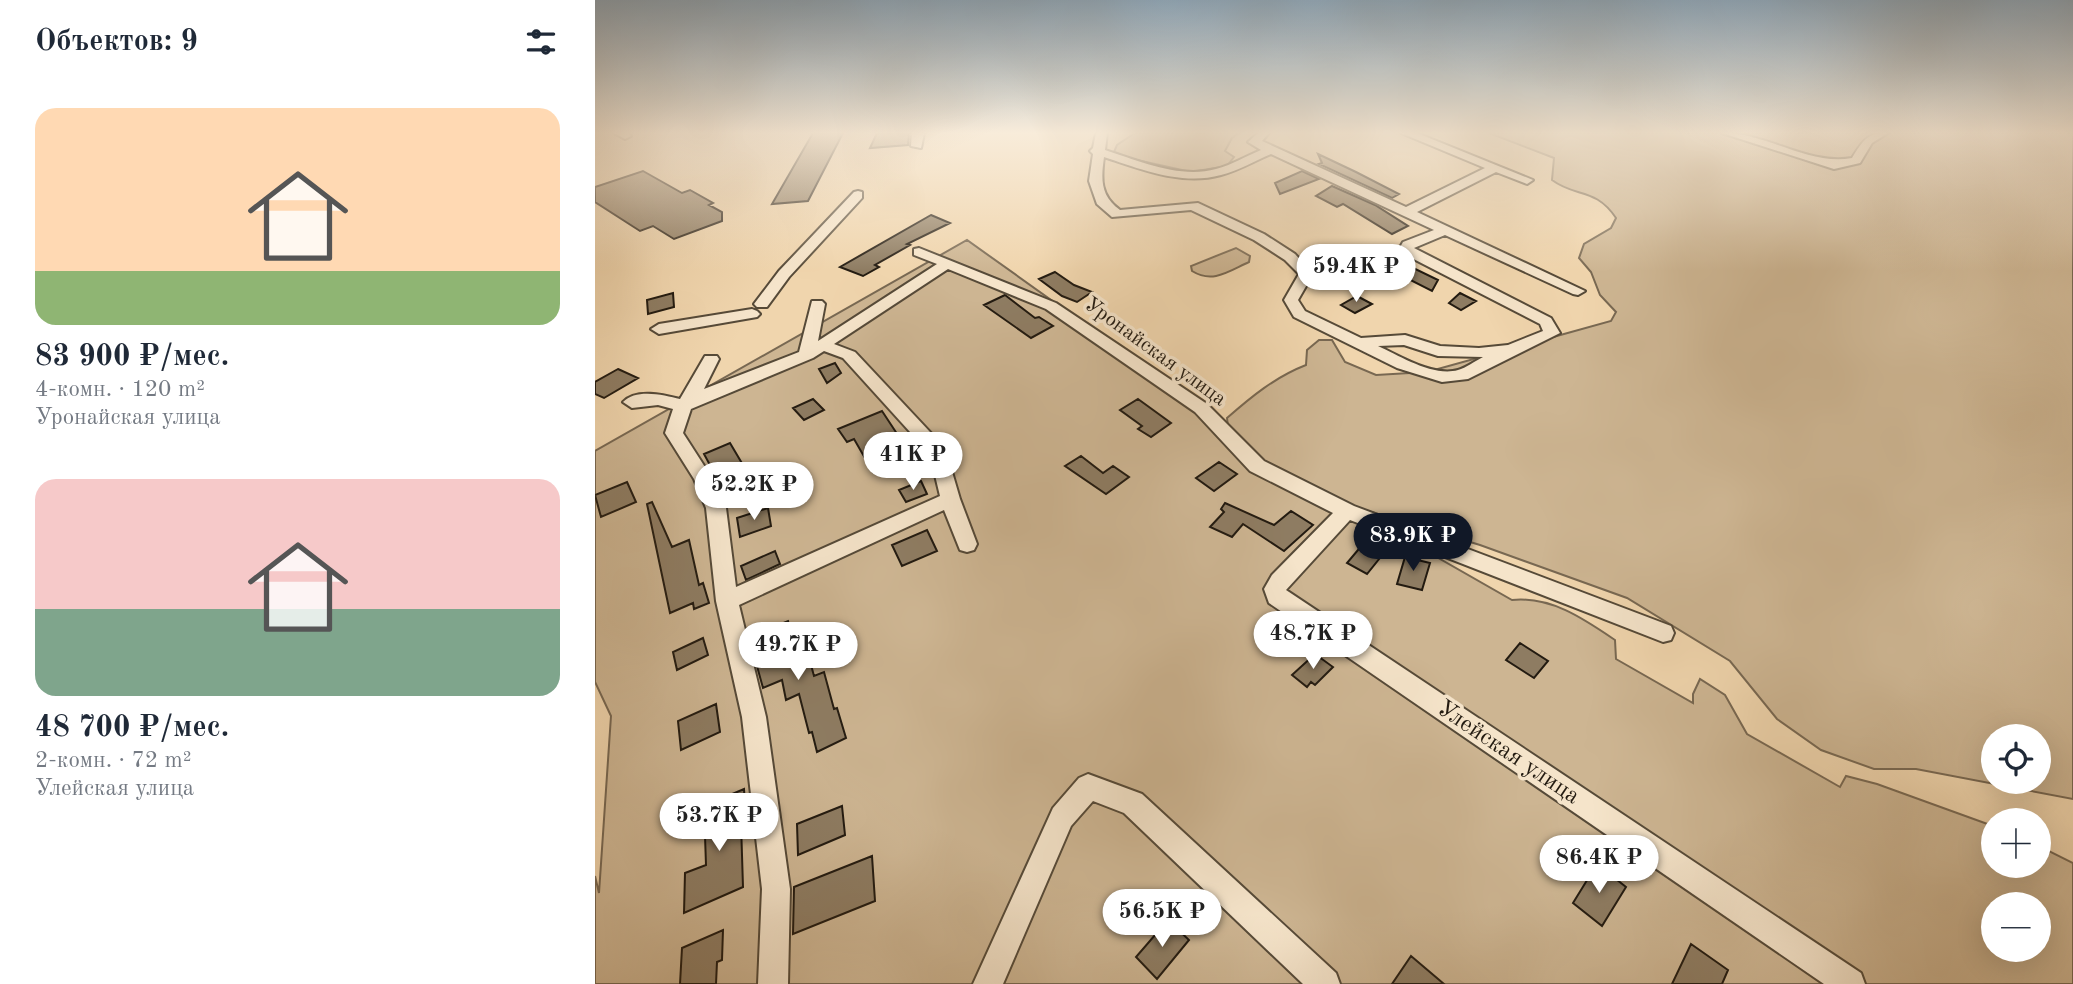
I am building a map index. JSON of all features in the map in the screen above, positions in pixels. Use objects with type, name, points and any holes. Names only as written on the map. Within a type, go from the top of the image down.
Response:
[{"type":"street","points":[[1095,179],[1103,204],[1117,215],[1193,206],[1259,237],[1290,257],[1306,274],[1291,300],[1299,314],[1403,364],[1442,377],[1462,375],[1511,349],[1552,333],[1546,321],[1405,251],[1408,245],[1447,229]]},
{"type":"street","points":[[1334,179],[1578,291]]},
{"type":"street","points":[[1407,212],[1472,179]]},
{"type":"street","points":[[659,329],[757,309],[784,274],[858,195]]},
{"type":"street","name":"Уронайская улица","points":[[919,251],[1051,306],[1201,408],[1257,466],[1347,511],[1664,633]]},
{"type":"street","points":[[632,402],[658,400],[683,406],[814,350],[948,263]]},
{"type":"street","points":[[814,350],[817,304]]},
{"type":"street","points":[[1359,341],[1405,340],[1438,351],[1479,353],[1511,349]]},
{"type":"street","points":[[814,350],[849,355],[939,452],[950,499],[967,544]]},
{"type":"street","points":[[711,359],[700,383],[683,406],[674,433],[703,478],[716,509],[727,601],[754,717],[776,889],[773,984]]},
{"type":"street","points":[[727,601],[950,499]]},
{"type":"street","name":"Улейская улица","points":[[1347,511],[1275,589],[1277,597],[1850,984]]},
{"type":"street","points":[[988,984],[1062,817],[1088,788],[1133,803],[1325,984]]},
{"type":"shaded area","points":[[1552,179],[2073,179],[2073,799],[2047,794],[2051,794],[2051,724],[1981,724],[1981,781],[1916,769],[1874,769],[1821,750],[1777,719],[1730,661],[1627,598],[1480,545],[1342,503],[1512,600],[1554,605],[1579,617],[1615,640],[1616,659],[1693,703],[1693,694],[1700,679],[1725,695],[1747,734],[1840,787],[1846,776],[1877,784],[1981,822],[1981,878],[2051,878],[2051,852],[2073,863],[2073,984],[595,984],[595,876],[599,893],[611,716],[595,682],[595,451],[967,240],[1228,426],[1227,418],[1254,395],[1284,375],[1306,365],[1307,350],[1319,340],[1332,340],[1345,362],[1376,375],[1427,372],[1611,321],[1616,312],[1600,295],[1591,272],[1579,258],[1584,244],[1611,228],[1616,218],[1593,197],[1561,186]]},
{"type":"shaded area","points":[[1236,248],[1250,256],[1249,262],[1214,276],[1200,275],[1192,271],[1191,266]]},
{"type":"building","points":[[619,179],[657,179],[682,193],[690,190],[713,203],[709,205],[722,212],[722,221],[674,239],[653,226],[640,231],[595,202],[595,187]]},
{"type":"building","points":[[786,179],[819,179],[808,201],[772,204]]},
{"type":"building","points":[[1284,179],[1319,179],[1280,194],[1275,183]]},
{"type":"building","points":[[1351,179],[1370,179],[1399,194],[1392,198]]},
{"type":"building","points":[[1332,186],[1375,205],[1408,226],[1392,234],[1343,204],[1337,207],[1316,196]]},
{"type":"building","points":[[931,215],[950,223],[907,244],[910,245],[875,265],[879,267],[863,276],[840,267]]},
{"type":"building","points":[[1370,247],[1438,280],[1432,291],[1365,257]]},
{"type":"building","points":[[1055,272],[1074,285],[1092,292],[1077,302],[1062,296],[1039,279]]},
{"type":"building","points":[[673,293],[674,307],[648,314],[647,300]]},
{"type":"building","points":[[1460,293],[1476,301],[1461,310],[1449,303]]},
{"type":"building","points":[[1005,295],[1035,318],[1039,317],[1053,326],[1031,338],[984,305]]},
{"type":"building","points":[[1357,296],[1372,304],[1355,313],[1341,305]]},
{"type":"building","points":[[835,363],[841,373],[827,383],[819,369]]},
{"type":"building","points":[[618,369],[638,378],[604,398],[595,394],[595,382]]},
{"type":"building","points":[[813,399],[824,410],[804,420],[793,408]]},
{"type":"building","points":[[1138,399],[1171,423],[1151,437],[1138,429],[1142,426],[1120,410]]},
{"type":"building","points":[[882,411],[911,455],[873,472],[854,439],[847,442],[838,429]]},
{"type":"building","points":[[730,443],[743,465],[746,464],[756,478],[725,493],[704,454]]},
{"type":"building","points":[[1081,456],[1103,473],[1113,466],[1129,477],[1106,494],[1065,466]]},
{"type":"building","points":[[1219,462],[1237,474],[1214,491],[1196,478]]},
{"type":"building","points":[[921,481],[927,494],[906,502],[899,490]]},
{"type":"building","points":[[627,482],[636,502],[601,517],[595,495]]},
{"type":"building","points":[[652,502],[672,547],[689,540],[699,585],[703,583],[709,603],[694,609],[693,603],[670,613],[647,504]]},
{"type":"building","points":[[1225,503],[1274,525],[1291,511],[1313,525],[1284,551],[1243,524],[1232,537],[1210,527],[1224,512],[1221,509]]},
{"type":"building","points":[[768,508],[771,526],[740,537],[737,518]]},
{"type":"building","points":[[927,530],[937,551],[902,566],[892,545]]},
{"type":"building","points":[[1363,544],[1383,554],[1367,574],[1347,563]]},
{"type":"building","points":[[775,551],[780,564],[746,580],[741,566]]},
{"type":"building","points":[[1405,557],[1430,563],[1422,590],[1397,584]]},
{"type":"building","points":[[788,621],[796,655],[807,650],[814,676],[824,672],[834,709],[837,708],[846,738],[817,752],[799,694],[786,700],[782,680],[763,688],[749,637]]},
{"type":"building","points":[[703,638],[708,655],[677,670],[673,652]]},
{"type":"building","points":[[1520,643],[1548,661],[1534,678],[1506,660]]},
{"type":"building","points":[[1315,654],[1333,667],[1315,685],[1311,682],[1307,687],[1292,675]]},
{"type":"building","points":[[716,704],[720,732],[681,750],[678,721]]},
{"type":"building","points":[[744,789],[746,821],[741,823],[743,887],[684,913],[685,873],[706,865],[704,806]]},
{"type":"building","points":[[842,806],[845,835],[798,855],[797,824]]},
{"type":"building","points":[[872,856],[875,901],[793,934],[794,887]]},
{"type":"building","points":[[1597,864],[1626,887],[1602,926],[1573,903]]},
{"type":"building","points":[[1168,920],[1189,940],[1157,979],[1136,957]]},
{"type":"building","points":[[723,930],[722,960],[717,962],[716,984],[680,984],[682,948]]},
{"type":"building","points":[[1691,944],[1728,970],[1722,984],[1672,984]]},
{"type":"building","points":[[1411,956],[1444,984],[1392,984]]}]
